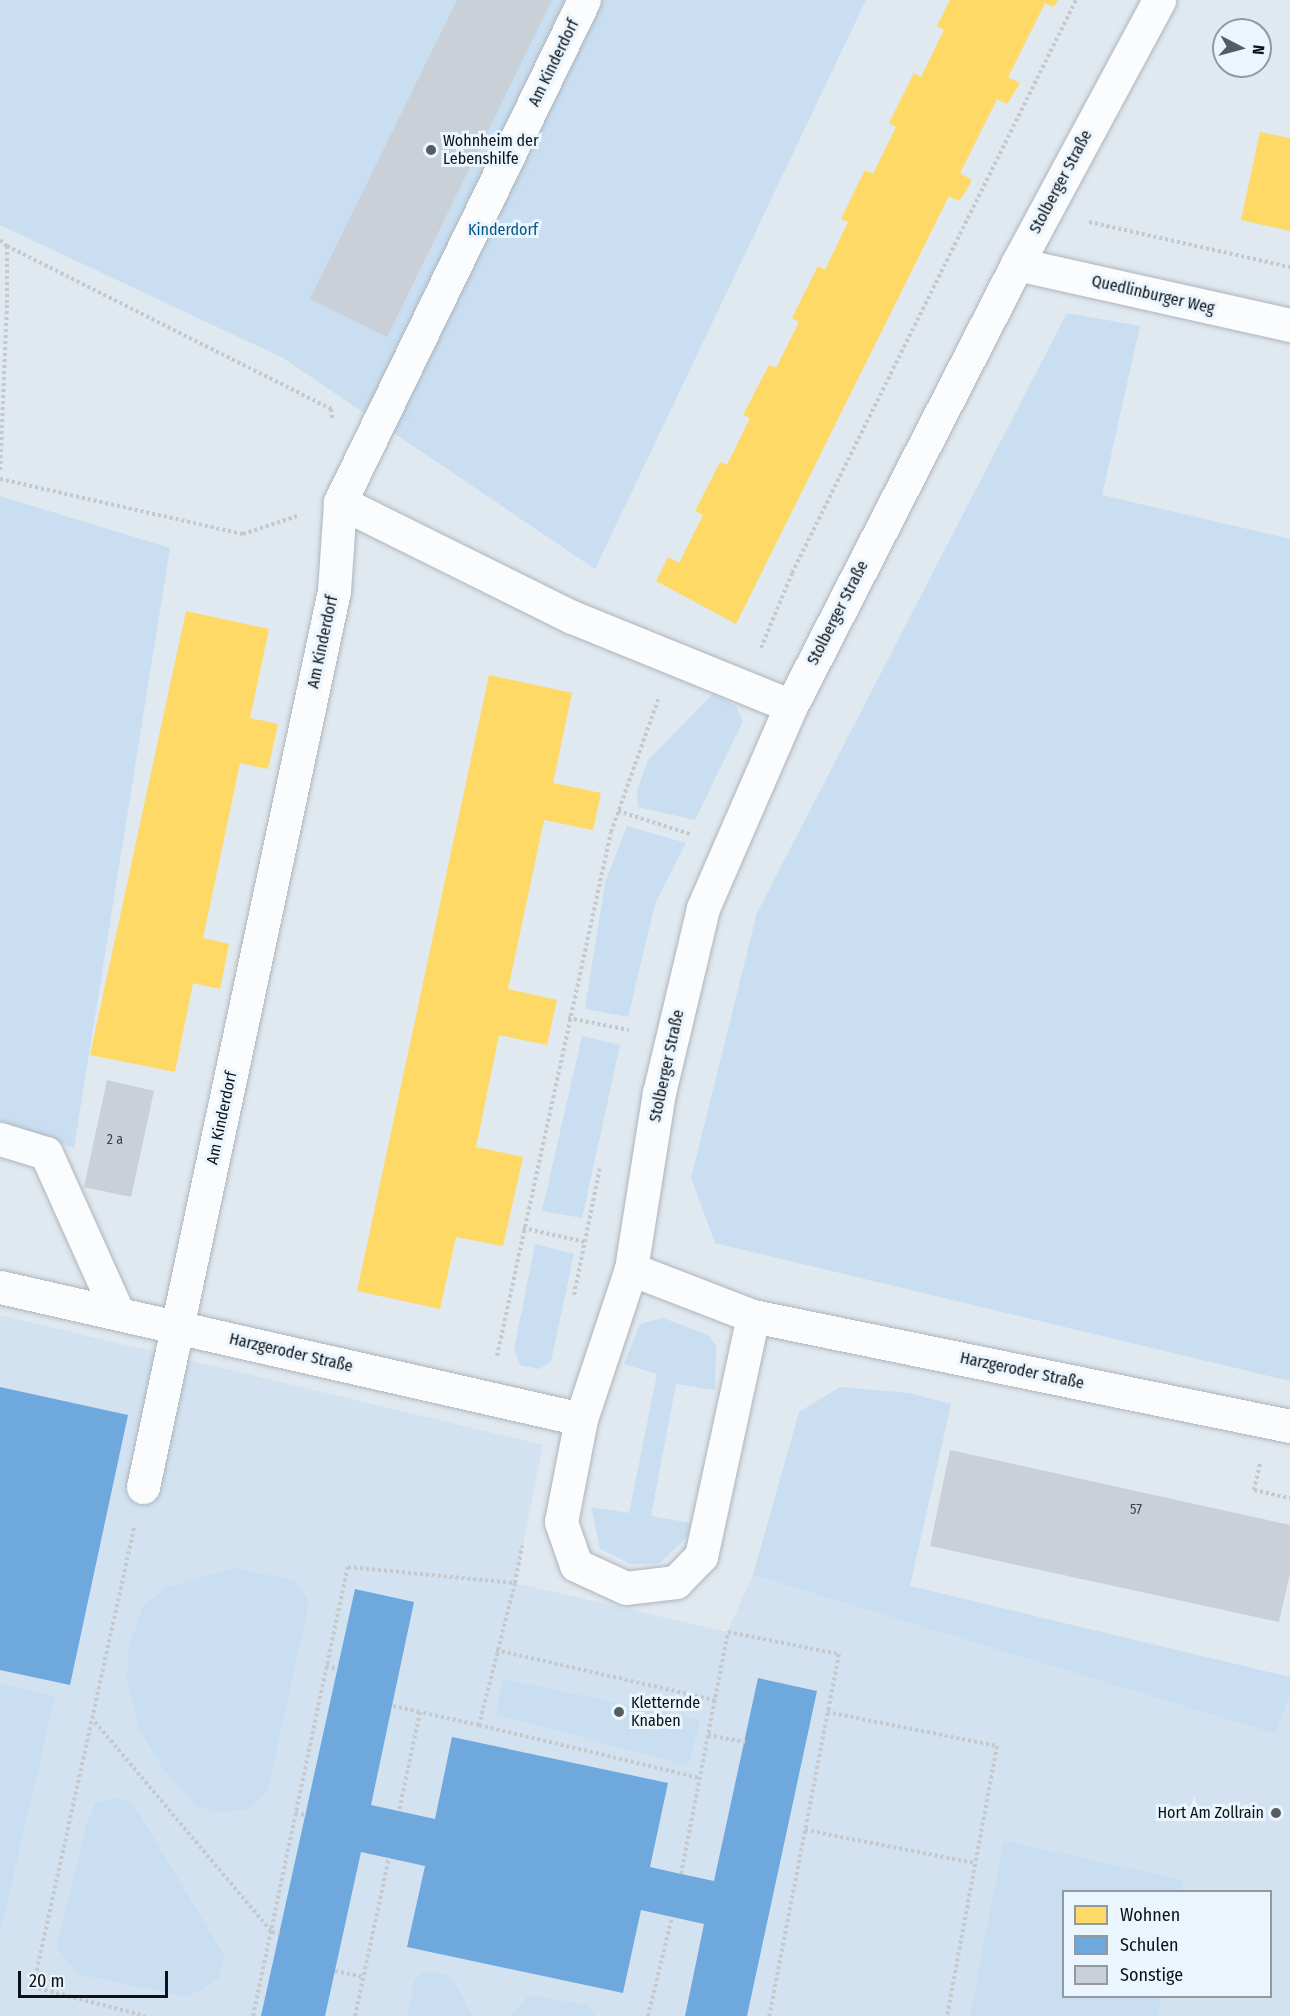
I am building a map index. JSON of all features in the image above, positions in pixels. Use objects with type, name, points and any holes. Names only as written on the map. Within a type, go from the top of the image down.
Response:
[{"type":"street","name":"Am Kinderdorf","points":[[143,1487],[334,591],[340,502],[584,0]]},
{"type":"street","name":"Stolberger Straße","points":[[631,1269],[659,1093],[703,908],[791,706],[1017,264],[1159,0]]},
{"type":"street","name":"Quedlinburger Weg","points":[[1017,264],[1290,325]]},
{"type":"street","points":[[340,502],[572,617],[791,706]]},
{"type":"street","points":[[0,1139],[46,1153],[118,1313]]},
{"type":"street","points":[[631,1269],[581,1419],[561,1522],[576,1565],[626,1588],[676,1582],[701,1556],[753,1316]]},
{"type":"street","name":"Harzgeroder Straße","points":[[631,1269],[753,1316],[1280,1424]]},
{"type":"street","name":"Harzgeroder Straße","points":[[0,1287],[581,1419]]},
{"type":"path","points":[[745,687],[792,573],[1076,0]]},
{"type":"path","points":[[1045,212],[1290,267]]},
{"type":"path","points":[[0,240],[7,246],[331,409],[333,432]]},
{"type":"path","points":[[0,473],[7,246]]},
{"type":"path","points":[[0,479],[243,534],[340,502]]},
{"type":"path","points":[[489,1398],[568,1018],[618,811],[654,707],[679,661]]},
{"type":"path","points":[[618,811],[693,836]]},
{"type":"path","points":[[568,1018],[629,1030]]},
{"type":"path","points":[[524,1228],[585,1242]]},
{"type":"path","points":[[1280,1424],[1254,1490],[1290,1498]]},
{"type":"path","points":[[143,1487],[94,1722],[33,1987],[145,2016]]},
{"type":"path","points":[[253,2016],[348,1567],[515,1583],[496,1650],[479,1725]]},
{"type":"path","points":[[681,1874],[728,1632],[839,1654],[769,2016]]},
{"type":"path","points":[[496,1650],[715,1700]]},
{"type":"path","points":[[326,1666],[337,1669]]},
{"type":"path","points":[[393,1706],[700,1778]]},
{"type":"path","points":[[399,1811],[420,1712]]},
{"type":"path","points":[[828,1712],[997,1746],[947,2016]]},
{"type":"path","points":[[94,1722],[272,1932],[280,1934]]},
{"type":"path","points":[[708,1735],[745,1742]]},
{"type":"path","points":[[295,1813],[306,1815]]},
{"type":"path","points":[[805,1830],[975,1863]]},
{"type":"path","points":[[355,2016],[389,1858]]},
{"type":"path","points":[[648,2016],[672,1917]]},
{"type":"path","points":[[335,1971],[363,1977]]},
{"type":"shaded area","points":[[0,1315],[543,1445],[515,1583],[727,1632],[753,1575],[1275,1734],[1290,1696],[1290,2016],[0,2016]]},
{"type":"green space","name":"Kinderdorf","points":[[0,0],[866,0],[595,569],[283,358],[0,225]]},
{"type":"green space","points":[[1067,313],[1140,326],[1102,495],[1290,539],[1290,1381],[715,1243],[691,1178],[757,913]]},
{"type":"green space","points":[[0,496],[170,548],[74,1148],[0,1120]]},
{"type":"green space","points":[[713,694],[736,706],[743,721],[695,820],[638,807],[637,790],[648,760]]},
{"type":"green space","points":[[627,826],[686,843],[655,904],[628,1017],[585,1009],[605,883]]},
{"type":"green space","points":[[582,1036],[620,1045],[582,1218],[542,1211]]},
{"type":"green space","points":[[535,1244],[574,1254],[551,1362],[539,1369],[520,1365],[514,1350]]},
{"type":"green space","points":[[663,1318],[708,1335],[716,1346],[715,1390],[676,1384],[651,1516],[691,1523],[687,1537],[660,1563],[631,1564],[600,1549],[591,1507],[629,1513],[657,1374],[624,1364],[640,1324]]},
{"type":"green space","points":[[840,1387],[909,1393],[951,1404],[910,1586],[1290,1677],[1290,1696],[1275,1734],[753,1575],[799,1412]]},
{"type":"green space","points":[[235,1568],[297,1581],[309,1602],[268,1790],[248,1809],[219,1813],[196,1806],[162,1768],[139,1728],[127,1679],[129,1647],[143,1606],[167,1587]]},
{"type":"green space","points":[[503,1679],[700,1720],[688,1766],[496,1714]]},
{"type":"green space","points":[[0,1684],[55,1696],[0,1933]]},
{"type":"green space","points":[[118,1798],[134,1805],[224,1955],[219,1979],[188,1997],[77,1974],[57,1947],[87,1821],[96,1802]]},
{"type":"green space","points":[[1004,1841],[1183,1880],[1181,1890],[1062,1890],[1062,1998],[1161,1998],[1157,2016],[970,2016]]},
{"type":"green space","points":[[425,1971],[450,1975],[473,2016],[408,2016],[414,1980]]},
{"type":"green space","points":[[529,1995],[589,2005],[595,2016],[510,2016]]},
{"type":"building: Wohnen","points":[[950,0],[1058,0],[1054,7],[1045,3],[1008,77],[1020,83],[1007,104],[997,99],[960,173],[972,180],[959,201],[949,196],[736,624],[656,581],[668,557],[679,563],[703,515],[695,511],[720,462],[727,465],[750,418],[743,415],[769,365],[776,368],[799,322],[792,318],[818,266],[825,270],[848,222],[841,219],[865,170],[873,174],[896,127],[889,123],[914,73],[921,77],[944,30],[937,26]]},
{"type":"building: Wohnen","points":[[1260,132],[1290,138],[1290,231],[1241,220]]},
{"type":"building: Wohnen","points":[[186,611],[269,629],[250,718],[278,724],[268,769],[240,763],[203,938],[229,944],[220,989],[193,983],[175,1072],[90,1055]]},
{"type":"building: Wohnen","points":[[489,675],[572,693],[553,783],[601,793],[593,830],[544,820],[508,989],[557,1000],[547,1045],[499,1035],[476,1147],[523,1157],[503,1246],[456,1237],[440,1309],[357,1291]]},
{"type":"building: Schulen","points":[[0,1387],[128,1415],[70,1685],[0,1670]]},
{"type":"building: Schulen","points":[[355,1589],[414,1602],[371,1805],[435,1819],[452,1737],[668,1783],[650,1867],[681,1874],[714,1881],[758,1678],[817,1691],[747,2016],[685,2016],[704,1924],[641,1910],[623,1993],[407,1947],[425,1866],[361,1852],[325,2016],[261,2016]]},
{"type":"building: Sonstige","name":"Wohnheim der Lebenshilfe","points":[[457,0],[552,0],[387,337],[310,299]]},
{"type":"building: Sonstige","points":[[107,1080],[154,1091],[131,1197],[84,1187]]},
{"type":"building: Sonstige","points":[[950,1450],[1290,1525],[1290,1573],[1279,1622],[930,1546]]},
{"type":"place","name":"Wohnheim der Lebenshilfe","points":[[431,150]]},
{"type":"place","name":"Kletternde Knaben","points":[[619,1712]]},
{"type":"place","name":"Hort Am Zollrain","points":[[1276,1813]]}]
